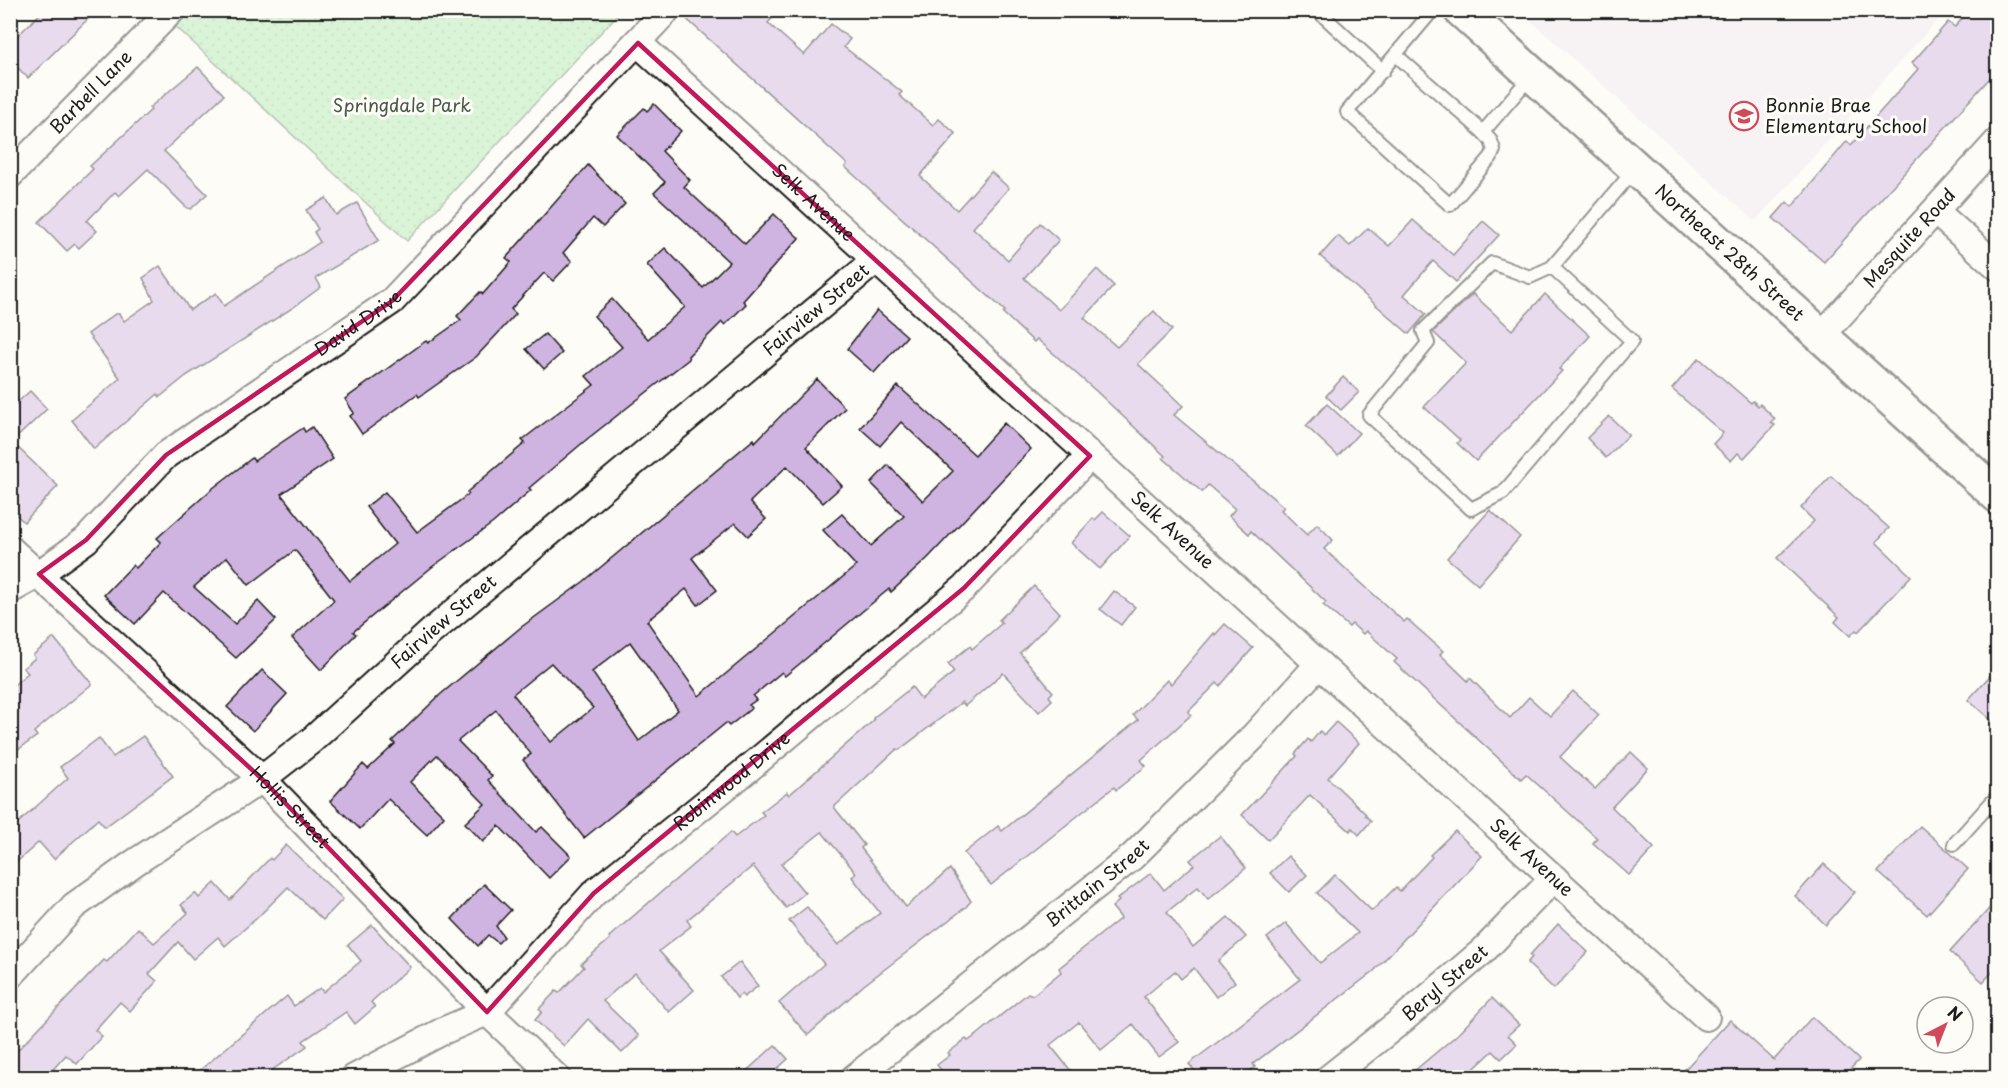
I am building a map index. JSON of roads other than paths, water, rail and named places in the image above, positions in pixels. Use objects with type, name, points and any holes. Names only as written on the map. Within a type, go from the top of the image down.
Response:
[{"type":"main road","name":"Northeast 28th Street","points":[[1461,10],[1998,496]]},
{"type":"street","name":"Barbell Lane","points":[[10,175],[172,10]]},
{"type":"street","name":"David Drive","points":[[10,590],[39,574],[86,540],[166,455],[392,301],[667,10]]},
{"type":"street","name":"Selk Avenue","points":[[638,43],[1706,1017]]},
{"type":"street","name":"Mesquite Road","points":[[1821,336],[1998,141]]},
{"type":"street","points":[[1935,211],[1998,267]]},
{"type":"street","name":"Fairview Street","points":[[10,976],[74,906],[134,862],[262,779],[312,740],[441,624],[876,260]]},
{"type":"street","name":"Robinwood Drive","points":[[354,1077],[445,1030],[487,1012],[594,892],[748,769],[964,588],[1090,456]]},
{"type":"street","name":"Hollis Street","points":[[10,549],[262,779],[487,1012],[557,1077]]},
{"type":"street","name":"Brittain Street","points":[[854,1077],[1132,857],[1253,737],[1319,664]]},
{"type":"street","name":"Beryl Street","points":[[1329,1077],[1402,1020],[1484,951],[1554,878]]},
{"type":"lane","points":[[1317,10],[1383,71]]},
{"type":"lane","points":[[1396,55],[1491,141],[1494,150],[1491,157],[1450,205],[1347,112],[1433,10]]},
{"type":"lane","points":[[1483,132],[1532,75]]},
{"type":"lane","points":[[1551,267],[1632,341],[1503,493],[1471,509],[1369,415],[1428,343],[1423,331],[1492,264],[1530,277],[1551,267],[1635,168]]},
{"type":"lane","points":[[1954,844],[1998,795]]},
{"type":"place","name":"Bonnie Brae Elementary School","points":[[1744,116]]},
{"type":"park label","name":"Springdale Park","points":[[402,106]]}]
